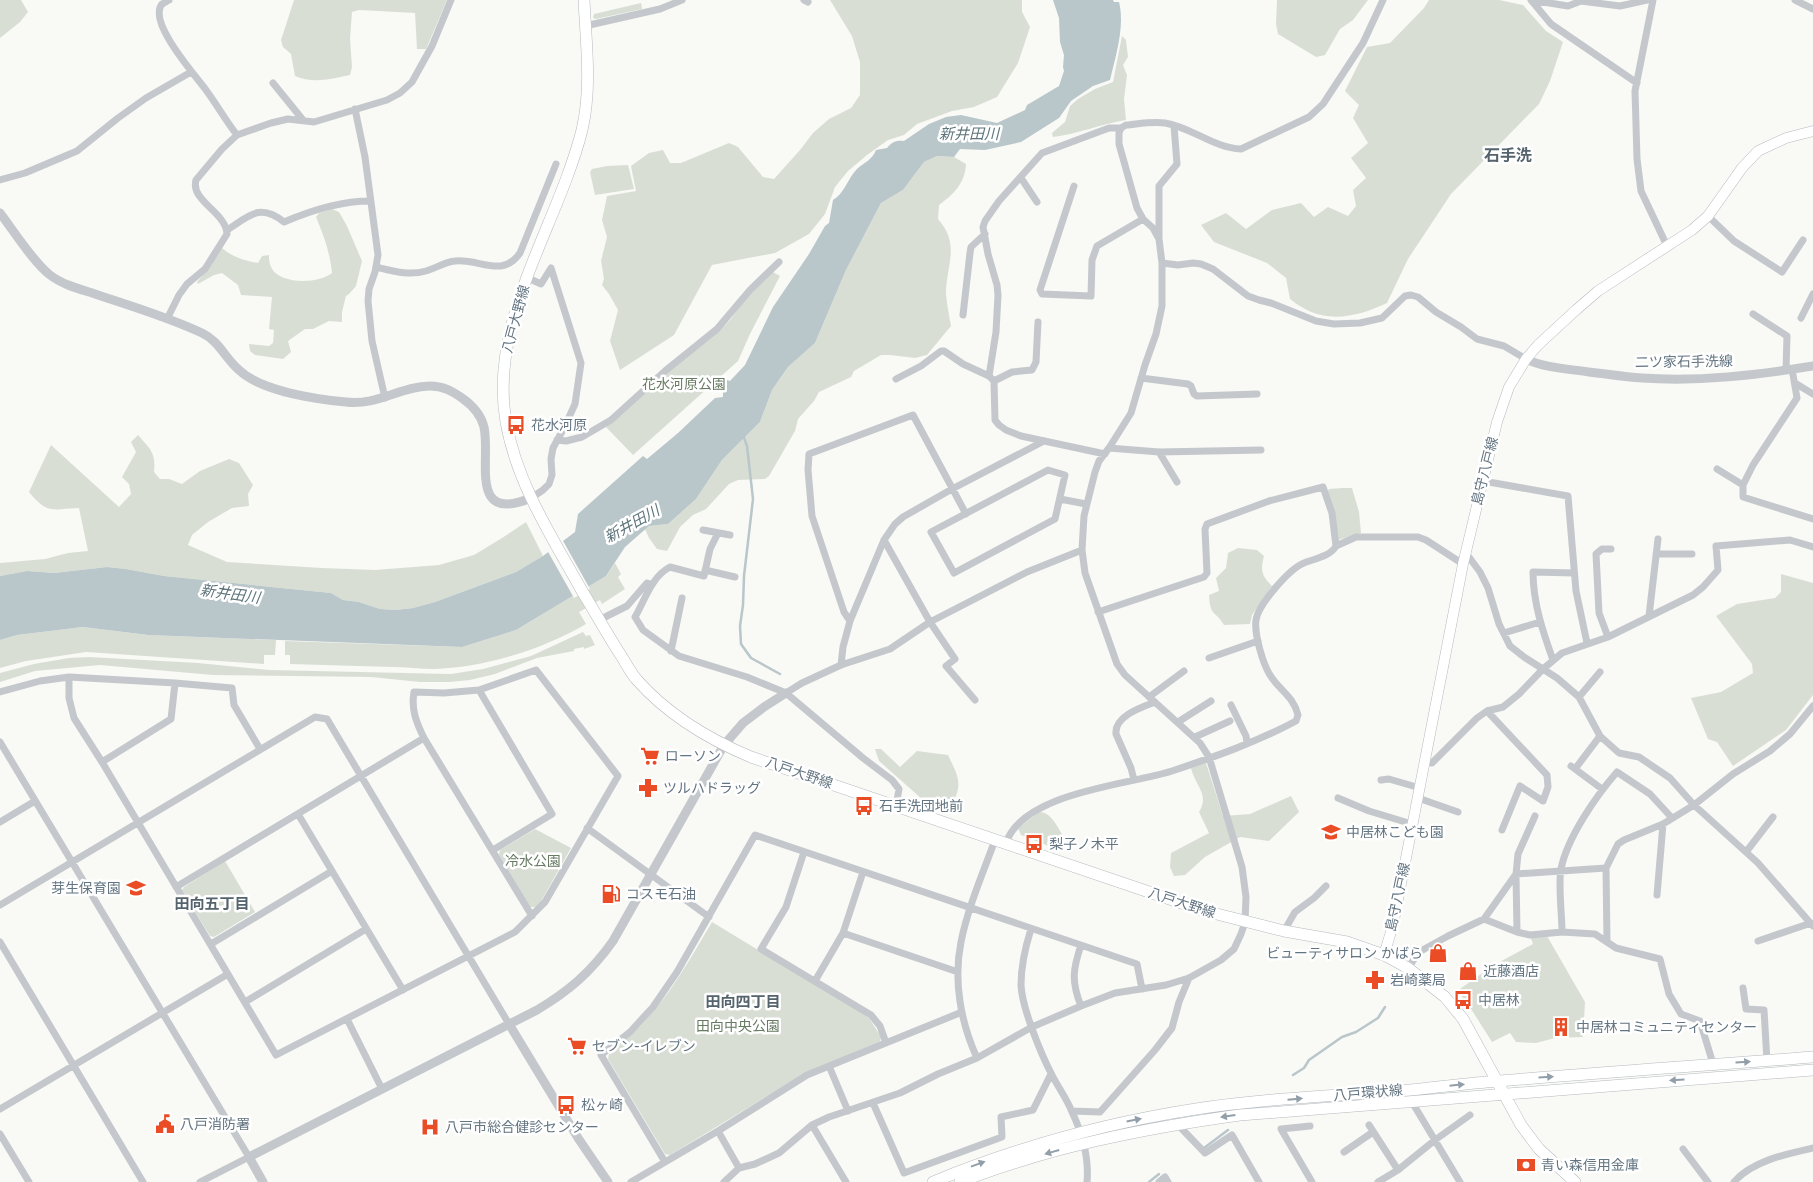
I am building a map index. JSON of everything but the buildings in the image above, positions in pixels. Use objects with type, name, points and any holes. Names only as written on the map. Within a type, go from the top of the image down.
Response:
[{"type":"main road","name":"八戸大野線","points":[[584,0],[588,72],[582,128],[567,178],[528,278],[510,332],[505,358],[503,391],[505,419],[518,471],[542,520],[592,609],[636,678],[676,717],[724,745],[752,757],[1196,908],[1284,931],[1348,942],[1384,954],[1408,968],[1445,997],[1463,1019],[1521,1125],[1539,1150],[1575,1182]]},
{"type":"main road","name":"島守八戸線","points":[[1384,954],[1392,925],[1419,793],[1463,564],[1502,404],[1509,387],[1526,359],[1598,291],[1692,230],[1708,216],[1731,182],[1758,151],[1786,138],[1813,131]]},
{"type":"main road","name":"八戸環状線","points":[[960,1182],[1129,1121],[1206,1108],[1497,1081],[1813,1057]]},
{"type":"main road","name":"八戸環状線","points":[[933,1182],[1004,1155],[1081,1138],[1240,1115],[1813,1070]]},
{"type":"street","points":[[169,0],[162,4],[160,9],[162,24],[172,45],[237,135]]},
{"type":"street","points":[[167,319],[179,295],[187,284],[205,269],[224,240],[226,230],[224,222],[197,194],[194,186],[196,180],[217,156],[237,135],[271,123],[288,119],[314,122],[386,100],[400,93],[412,82],[432,46],[452,0]]},
{"type":"street","points":[[585,26],[660,9],[682,0]]},
{"type":"street","points":[[1261,450],[1107,451],[1022,436],[999,425],[994,413],[992,379],[998,294],[984,227],[991,211],[1042,154],[1109,128],[1164,123],[1232,149],[1241,149],[1309,117],[1323,104],[1363,43],[1383,0]]},
{"type":"street","points":[[1531,0],[1568,6],[1581,1],[1620,6],[1647,0]]},
{"type":"street","points":[[1531,0],[1551,24],[1637,83]]},
{"type":"street","points":[[1653,0],[1635,91],[1637,158],[1641,191],[1667,246]]},
{"type":"street","points":[[1795,0],[1813,9]]},
{"type":"street","points":[[0,180],[25,173],[78,150],[146,98],[192,72]]},
{"type":"street","points":[[274,83],[303,120]]},
{"type":"street","points":[[356,109],[365,156],[378,255],[369,289],[368,301],[372,341],[385,398]]},
{"type":"street","points":[[724,1182],[739,1168],[755,1164],[779,1153],[812,1125],[848,1111],[873,1104],[976,1058],[1032,1027],[1115,993],[1166,985],[1189,978],[1221,960],[1234,949],[1242,934],[1245,922],[1246,898],[1242,867],[1209,758],[1200,742],[1125,675],[1118,664],[1085,572],[1082,550],[1086,504],[1095,472],[1099,461],[1131,414],[1159,321],[1162,306],[1162,263],[1159,238],[1159,186],[1177,164],[1174,126]]},
{"type":"street","points":[[1121,128],[1118,134],[1119,144],[1137,208],[1143,219],[1153,228],[1159,238]]},
{"type":"street","points":[[376,267],[396,272],[415,273],[454,261],[501,266],[515,260],[520,253],[556,164]]},
{"type":"street","points":[[1021,178],[1037,202]]},
{"type":"street","points":[[1074,186],[1040,290],[1042,294],[1091,296],[1092,260],[1097,246],[1143,219]]},
{"type":"street","points":[[226,230],[253,213],[269,214],[284,222],[327,206],[370,201]]},
{"type":"street","points":[[0,213],[49,274],[70,285],[167,319],[210,337],[248,378],[268,387],[354,403],[385,398],[418,387],[429,386],[448,389],[472,406],[484,426],[485,475],[488,493],[495,500],[505,504],[518,503],[531,498],[549,484],[552,475],[551,459],[553,448],[575,404],[581,363],[552,268],[541,284],[528,278]]},
{"type":"street","points":[[1708,216],[1734,241],[1782,272],[1803,240]]},
{"type":"street","points":[[963,314],[971,247],[985,234]]},
{"type":"street","points":[[557,440],[582,437],[611,420],[665,371],[717,329],[750,290],[779,262]]},
{"type":"street","points":[[1162,263],[1178,265],[1201,264],[1213,269],[1248,296],[1316,321],[1334,324],[1360,323],[1382,318],[1405,296],[1411,295],[1418,297],[1436,312],[1477,339],[1504,346],[1526,359]]},
{"type":"street","points":[[1801,318],[1813,294]]},
{"type":"street","points":[[1753,314],[1787,336],[1789,370],[1797,398],[1753,465],[1743,485],[1743,497],[1813,519]]},
{"type":"street","points":[[896,379],[920,366],[941,351],[992,379],[1012,372],[1032,370],[1036,362],[1038,322]]},
{"type":"street","name":"二ツ家石手洗線","points":[[1526,359],[1542,364],[1641,378],[1664,379],[1734,376],[1813,366]]},
{"type":"street","points":[[1141,378],[1188,384],[1191,386],[1194,394],[1198,396],[1257,394]]},
{"type":"street","points":[[1794,383],[1813,394]]},
{"type":"street","points":[[850,621],[844,612],[812,516],[808,470],[809,454],[913,415],[966,514]]},
{"type":"street","points":[[841,665],[842,647],[850,621],[888,532],[903,517],[1044,441]]},
{"type":"street","points":[[1159,452],[1177,482]]},
{"type":"street","points":[[1717,469],[1743,485]]},
{"type":"street","points":[[1048,470],[1065,475],[1060,499],[1055,518],[954,573],[931,532],[1048,470]]},
{"type":"street","points":[[1483,481],[1568,496],[1578,604],[1587,643]]},
{"type":"street","points":[[1098,612],[1204,577],[1207,572],[1206,524],[1269,501],[1323,487],[1332,513],[1336,546]]},
{"type":"street","points":[[1060,499],[1086,504]]},
{"type":"street","points":[[703,530],[730,535]]},
{"type":"street","points":[[718,533],[710,549],[704,576],[670,567],[663,570],[652,585],[635,617],[643,630],[671,651],[691,661],[747,677],[786,694],[900,788],[896,806]]},
{"type":"street","points":[[976,1058],[969,1041],[962,1012],[958,972],[961,943],[971,908],[1000,841],[1012,829],[1049,804],[1098,787],[1171,771],[1247,743],[1296,721],[1298,715],[1292,700],[1269,674],[1255,628],[1256,618],[1264,603],[1282,581],[1295,569],[1328,554],[1336,546],[1356,537],[1418,537],[1426,540],[1463,564]]},
{"type":"street","points":[[1649,616],[1658,539]]},
{"type":"street","points":[[884,540],[930,622],[955,659],[946,666],[975,700]]},
{"type":"street","points":[[1424,762],[1432,763],[1477,718],[1503,706],[1519,694],[1543,669],[1562,653],[1608,637],[1687,599],[1704,587],[1718,570],[1716,546],[1790,540],[1813,547]]},
{"type":"street","points":[[1608,637],[1599,613],[1596,554],[1602,548],[1611,549]]},
{"type":"street","points":[[200,1182],[561,996],[598,962],[613,941],[724,745],[743,723],[802,683],[841,665],[890,648],[930,622],[1027,572],[1082,550]]},
{"type":"street","points":[[1466,553],[1480,572],[1488,588],[1499,624],[1510,646],[1524,658],[1557,678],[1579,697],[1600,736],[1619,753],[1639,757],[1670,778],[1694,806],[1758,863],[1812,925],[1758,940]]},
{"type":"street","points":[[1656,554],[1692,554]]},
{"type":"street","points":[[705,570],[735,577]]},
{"type":"street","points":[[1553,660],[1540,622],[1533,589],[1533,572],[1574,573]]},
{"type":"street","points":[[599,620],[626,606],[647,582],[652,585]]},
{"type":"street","points":[[671,651],[682,598]]},
{"type":"street","points":[[1504,633],[1540,622]]},
{"type":"street","points":[[1209,658],[1258,641]]},
{"type":"street","points":[[69,677],[69,698],[74,718],[276,1055],[470,957],[515,932],[532,916],[545,902],[618,776],[536,670],[479,690],[444,693],[414,692],[412,702],[415,720],[424,738],[532,916]]},
{"type":"street","points":[[1134,780],[1131,768],[1116,734],[1115,730],[1118,723],[1152,699],[1184,671]]},
{"type":"street","points":[[1579,697],[1600,672]]},
{"type":"street","points":[[0,692],[40,681],[69,677],[232,688],[234,705],[260,750]]},
{"type":"street","points":[[102,762],[171,719],[175,683]]},
{"type":"street","points":[[479,690],[552,814],[493,850]]},
{"type":"street","points":[[1178,722],[1210,701]]},
{"type":"street","points":[[1231,705],[1246,736],[1247,743]]},
{"type":"street","points":[[1608,942],[1606,868],[1618,844],[1663,824],[1694,806],[1733,774],[1770,751],[1790,734],[1813,706]]},
{"type":"street","points":[[1488,712],[1547,775],[1548,787],[1543,801],[1520,786],[1502,830]]},
{"type":"street","points":[[0,905],[314,717],[326,719],[578,1138],[608,1182]]},
{"type":"street","points":[[1195,737],[1230,721]]},
{"type":"street","points":[[1600,736],[1573,768],[1602,789]]},
{"type":"street","points":[[176,887],[424,738]]},
{"type":"street","points":[[0,742],[263,1182]]},
{"type":"street","points":[[1562,932],[1561,870],[1570,844],[1587,812],[1602,789],[1617,772],[1650,794],[1672,818]]},
{"type":"street","points":[[1381,780],[1389,778],[1458,812]]},
{"type":"street","points":[[1338,798],[1369,811],[1412,824]]},
{"type":"street","points":[[0,822],[35,801]]},
{"type":"street","points":[[298,814],[403,990]]},
{"type":"street","points":[[1517,932],[1516,874],[1518,854],[1535,816]]},
{"type":"street","points":[[1746,852],[1773,817]]},
{"type":"street","points":[[1657,895],[1663,824]]},
{"type":"street","points":[[587,828],[709,917]]},
{"type":"street","points":[[665,1162],[601,1055],[630,1032],[653,1006],[677,972],[755,835],[1137,964],[1142,989]]},
{"type":"street","points":[[804,852],[786,907],[761,949],[871,1015],[880,1026],[886,1043]]},
{"type":"street","points":[[1408,968],[1419,952],[1484,919],[1516,874],[1606,868]]},
{"type":"street","points":[[211,944],[332,871]]},
{"type":"street","points":[[815,981],[843,933],[863,872]]},
{"type":"street","points":[[1284,931],[1295,912],[1326,886]]},
{"type":"street","points":[[1484,919],[1530,935],[1562,932],[1595,934],[1616,948],[1660,959],[1669,994],[1681,1014],[1700,1021],[1716,1077]]},
{"type":"street","points":[[245,1002],[366,929]]},
{"type":"street","points":[[1030,929],[1023,956],[1021,986],[1025,1006],[1051,1074],[1072,1111],[1088,1168],[1088,1182]]},
{"type":"street","points":[[843,933],[958,972]]},
{"type":"street","points":[[0,942],[143,1182]]},
{"type":"street","points":[[1081,945],[1076,960],[1074,977],[1075,990],[1081,1006]]},
{"type":"street","points":[[0,1109],[228,974]]},
{"type":"street","points":[[1072,1111],[1100,1112],[1155,1050],[1172,1028],[1179,1002],[1189,978]]},
{"type":"street","points":[[1743,988],[1746,1009],[1764,1010],[1766,1061]]},
{"type":"street","points":[[631,1182],[808,1075],[962,1012]]},
{"type":"street","points":[[347,1019],[382,1089]]},
{"type":"street","points":[[829,1066],[848,1111]]},
{"type":"street","points":[[873,1104],[904,1173],[1002,1137],[1001,1118],[1033,1110],[1051,1074]]},
{"type":"street","points":[[1412,1102],[1460,1182]]},
{"type":"street","points":[[1383,1181],[1470,1115]]},
{"type":"street","points":[[1180,1123],[1182,1130],[1205,1153],[1232,1135],[1258,1182]]},
{"type":"street","points":[[812,1125],[846,1182]]},
{"type":"street","points":[[1310,1126],[1281,1129],[1312,1182]]},
{"type":"street","points":[[1344,1152],[1371,1129],[1398,1170]]},
{"type":"street","points":[[718,1131],[739,1168]]},
{"type":"street","points":[[0,1134],[29,1182]]},
{"type":"street","points":[[1734,1182],[1748,1169],[1780,1157],[1813,1148]]},
{"type":"street","points":[[1683,1149],[1708,1182]]},
{"type":"street","points":[[1159,1182],[1165,1177],[1168,1182]]},
{"type":"green space","points":[[0,0],[21,0],[28,12],[20,22],[0,38]]},
{"type":"green space","points":[[294,0],[447,0],[426,49],[417,49],[415,13],[359,10],[352,12],[350,39],[352,67],[350,75],[309,80],[295,76],[291,54],[283,47],[281,40]]},
{"type":"green space","points":[[830,0],[1022,0],[1022,12],[1030,27],[1018,63],[997,97],[974,107],[952,111],[917,124],[904,135],[888,140],[867,155],[848,171],[835,187],[825,214],[809,234],[775,253],[712,265],[674,335],[620,370],[610,341],[618,310],[602,285],[604,279],[601,261],[607,237],[602,220],[607,196],[636,191],[631,166],[649,153],[663,150],[670,163],[681,163],[729,143],[738,147],[763,177],[774,179],[813,133],[829,119],[851,108],[860,95],[860,62],[852,36]]},
{"type":"green space","points":[[1277,0],[1368,0],[1353,20],[1340,29],[1325,55],[1316,57],[1278,34],[1276,24]]},
{"type":"green space","points":[[1429,0],[1499,0],[1523,5],[1546,31],[1563,42],[1550,81],[1539,104],[1451,194],[1408,259],[1387,303],[1368,311],[1347,316],[1337,317],[1317,314],[1290,299],[1286,278],[1267,263],[1214,242],[1201,225],[1226,213],[1246,229],[1272,210],[1301,203],[1314,217],[1328,207],[1348,216],[1356,206],[1353,190],[1366,178],[1351,158],[1368,143],[1353,118],[1359,105],[1345,91],[1367,47],[1390,43],[1424,8]]},
{"type":"green space","points":[[641,3],[642,9],[596,19],[593,18],[594,14]]},
{"type":"green space","points":[[1122,36],[1126,40],[1128,57],[1123,65],[1127,75],[1124,99],[1126,120],[1053,137],[1052,133],[1065,122],[1070,106],[1095,89],[1113,82]]},
{"type":"green space","points":[[937,156],[954,157],[966,164],[958,188],[939,205],[938,219],[945,228],[951,247],[946,294],[951,326],[927,355],[915,358],[881,355],[854,371],[851,377],[819,392],[814,401],[798,419],[795,431],[769,476],[765,479],[738,480],[729,484],[706,509],[693,515],[680,527],[667,551],[657,549],[645,529],[649,526],[668,524],[696,499],[722,460],[760,422],[772,390],[788,367],[815,343],[846,270],[881,203],[903,190],[924,162]]},
{"type":"green space","points":[[628,165],[634,189],[595,195],[590,172],[592,169]]},
{"type":"green space","points":[[332,209],[339,212],[362,261],[356,286],[346,296],[342,312],[342,322],[329,321],[313,329],[305,329],[288,341],[291,352],[283,359],[255,355],[250,351],[249,344],[269,346],[273,343],[274,330],[269,329],[272,297],[241,295],[238,285],[222,273],[214,275],[198,284],[197,282],[222,248],[239,258],[258,263],[262,256],[269,255],[270,265],[275,273],[290,280],[309,281],[326,277],[332,273],[331,266],[322,231],[316,217],[319,213]]},
{"type":"green space","name":"花水河原公園","points":[[771,271],[780,276],[738,361],[633,455],[606,427],[666,374],[719,331]]},
{"type":"green space","points":[[138,435],[153,455],[154,472],[160,479],[169,479],[182,484],[200,471],[229,459],[239,463],[253,485],[248,494],[249,506],[232,508],[208,522],[192,535],[188,545],[227,562],[375,570],[439,565],[474,555],[526,522],[543,556],[516,572],[435,602],[396,610],[380,609],[359,602],[343,600],[331,593],[164,576],[107,567],[54,573],[27,571],[0,576],[0,563],[45,559],[68,553],[88,551],[79,508],[51,509],[41,504],[29,492],[51,445],[119,507],[131,494],[129,484],[122,477],[136,452],[131,442]]},
{"type":"green space","points":[[1352,488],[1359,512],[1361,533],[1338,540],[1327,492],[1329,489]]},
{"type":"green space","points":[[1238,548],[1257,550],[1264,556],[1263,573],[1272,586],[1252,615],[1250,624],[1224,625],[1210,607],[1209,595],[1219,591],[1216,578],[1226,568],[1228,553]]},
{"type":"green space","points":[[615,563],[621,574],[618,577],[625,589],[602,604],[600,600],[579,612],[586,624],[551,641],[513,656],[473,665],[434,669],[290,664],[290,655],[285,655],[285,641],[462,647],[516,630],[606,576]]},
{"type":"green space","points":[[1781,574],[1813,583],[1813,695],[1786,730],[1733,766],[1717,742],[1708,739],[1691,698],[1721,692],[1753,673],[1752,664],[1716,616],[1737,604],[1775,598],[1781,592]]},
{"type":"green space","points":[[83,627],[148,635],[276,640],[275,655],[264,655],[264,664],[86,652],[26,661],[0,668],[0,640],[17,635]]},
{"type":"green space","points":[[583,632],[586,636],[590,635],[595,645],[537,658],[495,674],[470,680],[449,682],[420,682],[371,677],[213,675],[100,665],[35,671],[0,682],[0,673],[34,664],[69,658],[89,657],[198,663],[269,670],[451,674],[483,669],[531,656]]},
{"type":"green space","points":[[875,749],[881,749],[900,767],[917,751],[948,755],[958,782],[957,794],[949,809],[922,799],[879,761]]},
{"type":"green space","points":[[1206,763],[1223,816],[1250,814],[1291,796],[1299,812],[1269,841],[1240,837],[1205,857],[1185,875],[1174,876],[1170,867],[1171,853],[1209,833],[1199,812],[1203,800],[1201,790],[1191,768]]},
{"type":"green space","points":[[1039,812],[1050,817],[1063,836],[1056,849],[1021,835],[1018,828]]},
{"type":"green space","name":"冷水公園","points":[[535,829],[571,848],[540,903],[535,907],[530,907],[499,855],[500,850]]},
{"type":"green space","points":[[225,861],[255,912],[214,937],[210,936],[182,890]]},
{"type":"green space","name":"田向中央公園","points":[[712,922],[862,1013],[869,1018],[881,1037],[880,1042],[807,1072],[670,1155],[665,1154],[608,1059],[609,1054],[642,1025],[667,994]]},
{"type":"green space","points":[[1547,936],[1585,1002],[1583,1037],[1555,1038],[1536,1043],[1516,1042],[1510,1033],[1492,1042],[1466,1001],[1457,991],[1494,965],[1533,944],[1531,938]]},
{"type":"water","name":"新井田川","points":[[1053,0],[1113,0],[1114,2],[1119,2],[1121,11],[1120,31],[1110,80],[1093,86],[1071,101],[1059,118],[1021,142],[985,150],[960,149],[954,157],[937,156],[924,162],[903,190],[881,203],[846,270],[815,343],[788,367],[772,390],[760,422],[722,460],[696,499],[668,524],[649,526],[625,547],[606,576],[516,630],[462,647],[148,635],[83,627],[17,635],[0,640],[0,576],[27,571],[54,573],[107,567],[126,569],[164,576],[331,593],[343,600],[359,602],[380,609],[396,610],[435,602],[516,572],[543,556],[575,532],[578,514],[643,456],[647,459],[715,398],[723,397],[723,387],[725,385],[720,379],[723,376],[730,381],[745,365],[773,307],[809,254],[825,226],[829,223],[833,200],[840,194],[857,169],[870,159],[876,150],[887,148],[896,141],[904,141],[929,124],[946,117],[961,115],[997,123],[1025,110],[1027,105],[1059,86],[1064,71],[1064,55],[1060,42],[1059,18]]},
{"type":"pier","points":[[562,539],[590,589],[574,598],[547,550]]},
{"type":"waterway","points":[[743,435],[747,446],[753,499],[744,576],[740,626],[741,644],[751,658],[780,674]]},
{"type":"waterway","points":[[1293,1075],[1304,1068],[1309,1060],[1342,1037],[1356,1032],[1378,1018],[1385,1007]]},
{"type":"waterway","points":[[1204,1148],[1228,1130]]},
{"type":"waterway","points":[[1149,1182],[1159,1174]]},
{"type":"place","name":"花水河原","points":[[516,425]]},
{"type":"place","name":"ローソン","points":[[650,756]]},
{"type":"place","name":"ツルハドラッグ","points":[[648,788]]},
{"type":"place","name":"石手洗団地前","points":[[864,806]]},
{"type":"place","name":"中居林こども園","points":[[1331,832]]},
{"type":"place","name":"梨子ノ木平","points":[[1034,844]]},
{"type":"place","name":"芽生保育園","points":[[136,888]]},
{"type":"place","name":"コスモ石油","points":[[611,894]]},
{"type":"place","name":"ビューティサロン かばら","points":[[1438,953]]},
{"type":"place","name":"近藤酒店","points":[[1468,971]]},
{"type":"place","name":"岩崎薬局","points":[[1375,980]]},
{"type":"place","name":"中居林","points":[[1463,1000]]},
{"type":"place","name":"中居林コミュニティセンター","points":[[1561,1027]]},
{"type":"place","name":"セブン-イレブン","points":[[577,1046]]},
{"type":"place","name":"松ヶ崎","points":[[566,1105]]},
{"type":"place","name":"八戸消防署","points":[[165,1124]]},
{"type":"place","name":"八戸市総合健診センター","points":[[430,1127]]},
{"type":"place","name":"青い森信用金庫","points":[[1526,1165]]},
{"type":"district","name":"石手洗","points":[[1508,155]]},
{"type":"district","name":"田向五丁目","points":[[212,904]]},
{"type":"district","name":"田向四丁目","points":[[743,1002]]}]
